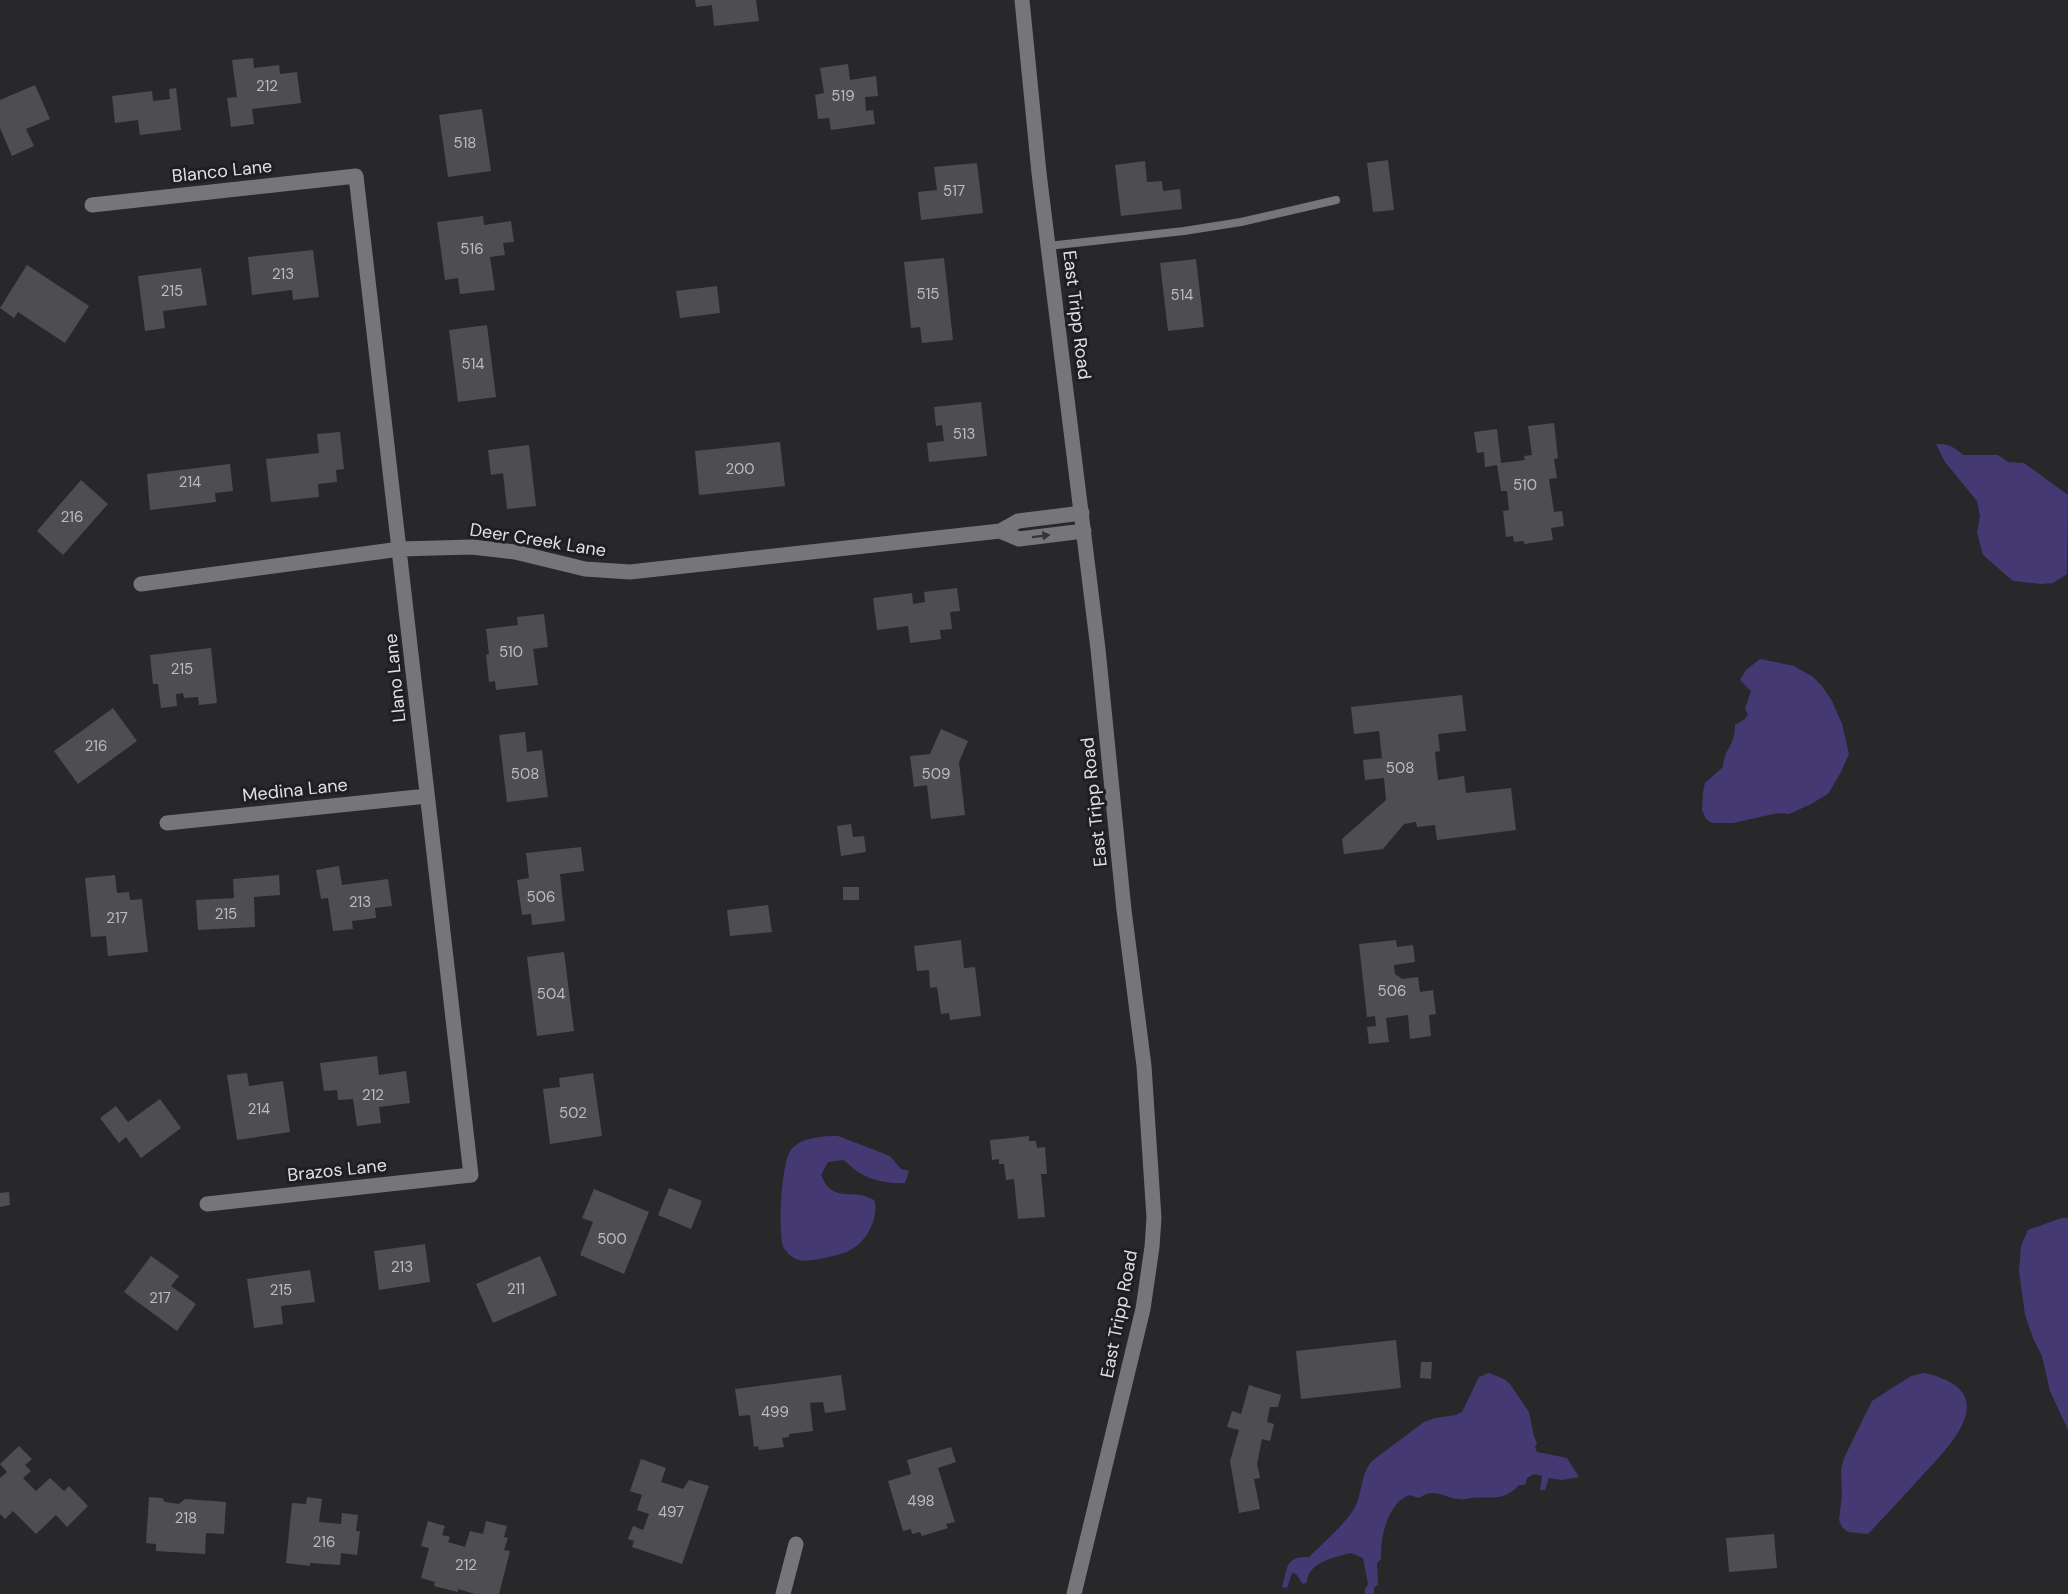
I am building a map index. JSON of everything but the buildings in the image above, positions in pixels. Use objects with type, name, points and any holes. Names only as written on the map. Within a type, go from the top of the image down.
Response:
[{"type":"street","name":"East Tripp Road","points":[[1022,0],[1039,173],[1098,649],[1124,910],[1144,1066],[1154,1218],[1143,1310],[1074,1594]]},
{"type":"street","name":"Blanco Lane","points":[[92,205],[356,176]]},
{"type":"street","name":"Llano Lane","points":[[356,176],[471,1175]]},
{"type":"street","name":"Deer Creek Lane","points":[[141,584],[400,549],[472,547],[515,552],[585,569],[630,572],[1000,531],[1018,521],[1082,513]]},
{"type":"street","name":"Deer Creek Lane","points":[[1000,531],[1019,539],[1084,531]]},
{"type":"street","name":"Medina Lane","points":[[166,823],[427,796]]},
{"type":"street","name":"Brazos Lane","points":[[207,1204],[471,1175]]},
{"type":"street","points":[[783,1594],[796,1544]]},
{"type":"lane","points":[[1048,246],[1184,231],[1241,222],[1336,200]]},
{"type":"shaded area","points":[[1936,444],[1951,446],[1963,455],[1998,455],[2008,462],[2024,463],[2068,495],[2067,574],[2053,583],[2013,581],[1983,555],[1977,533],[1980,516],[1977,501],[1945,462]]},
{"type":"shaded area","points":[[1760,659],[1794,666],[1813,677],[1822,686],[1832,701],[1842,724],[1849,754],[1828,794],[1811,804],[1789,814],[1778,813],[1733,823],[1712,823],[1706,819],[1702,810],[1705,783],[1723,767],[1735,732],[1735,725],[1745,719],[1748,714],[1745,709],[1751,691],[1740,680],[1746,670]]},
{"type":"shaded area","points":[[838,1136],[890,1156],[901,1169],[909,1171],[905,1183],[872,1179],[859,1173],[843,1160],[828,1162],[821,1175],[826,1184],[838,1193],[866,1196],[874,1200],[873,1222],[864,1238],[850,1250],[812,1260],[796,1259],[785,1250],[781,1238],[781,1197],[788,1157],[791,1150],[800,1142],[819,1137]]},
{"type":"shaded area","points":[[2068,1218],[2068,1430],[2050,1391],[2042,1356],[2025,1315],[2019,1271],[2021,1246],[2028,1230]]},
{"type":"shaded area","points":[[1489,1373],[1510,1384],[1529,1412],[1537,1452],[1567,1458],[1579,1477],[1562,1480],[1549,1478],[1545,1490],[1540,1490],[1542,1476],[1534,1474],[1527,1478],[1525,1485],[1519,1485],[1508,1494],[1497,1497],[1461,1499],[1434,1493],[1419,1498],[1409,1495],[1395,1506],[1386,1522],[1381,1559],[1377,1563],[1378,1585],[1374,1587],[1374,1594],[1365,1594],[1368,1584],[1363,1558],[1351,1553],[1317,1565],[1309,1575],[1307,1582],[1303,1584],[1296,1574],[1292,1573],[1287,1588],[1282,1587],[1291,1561],[1309,1557],[1350,1515],[1357,1503],[1365,1472],[1372,1461],[1424,1422],[1462,1412],[1479,1377]]},
{"type":"shaded area","points":[[1924,1373],[1949,1381],[1962,1392],[1967,1405],[1964,1420],[1945,1451],[1868,1534],[1848,1532],[1839,1520],[1842,1495],[1841,1470],[1844,1458],[1872,1401],[1911,1376]]}]
